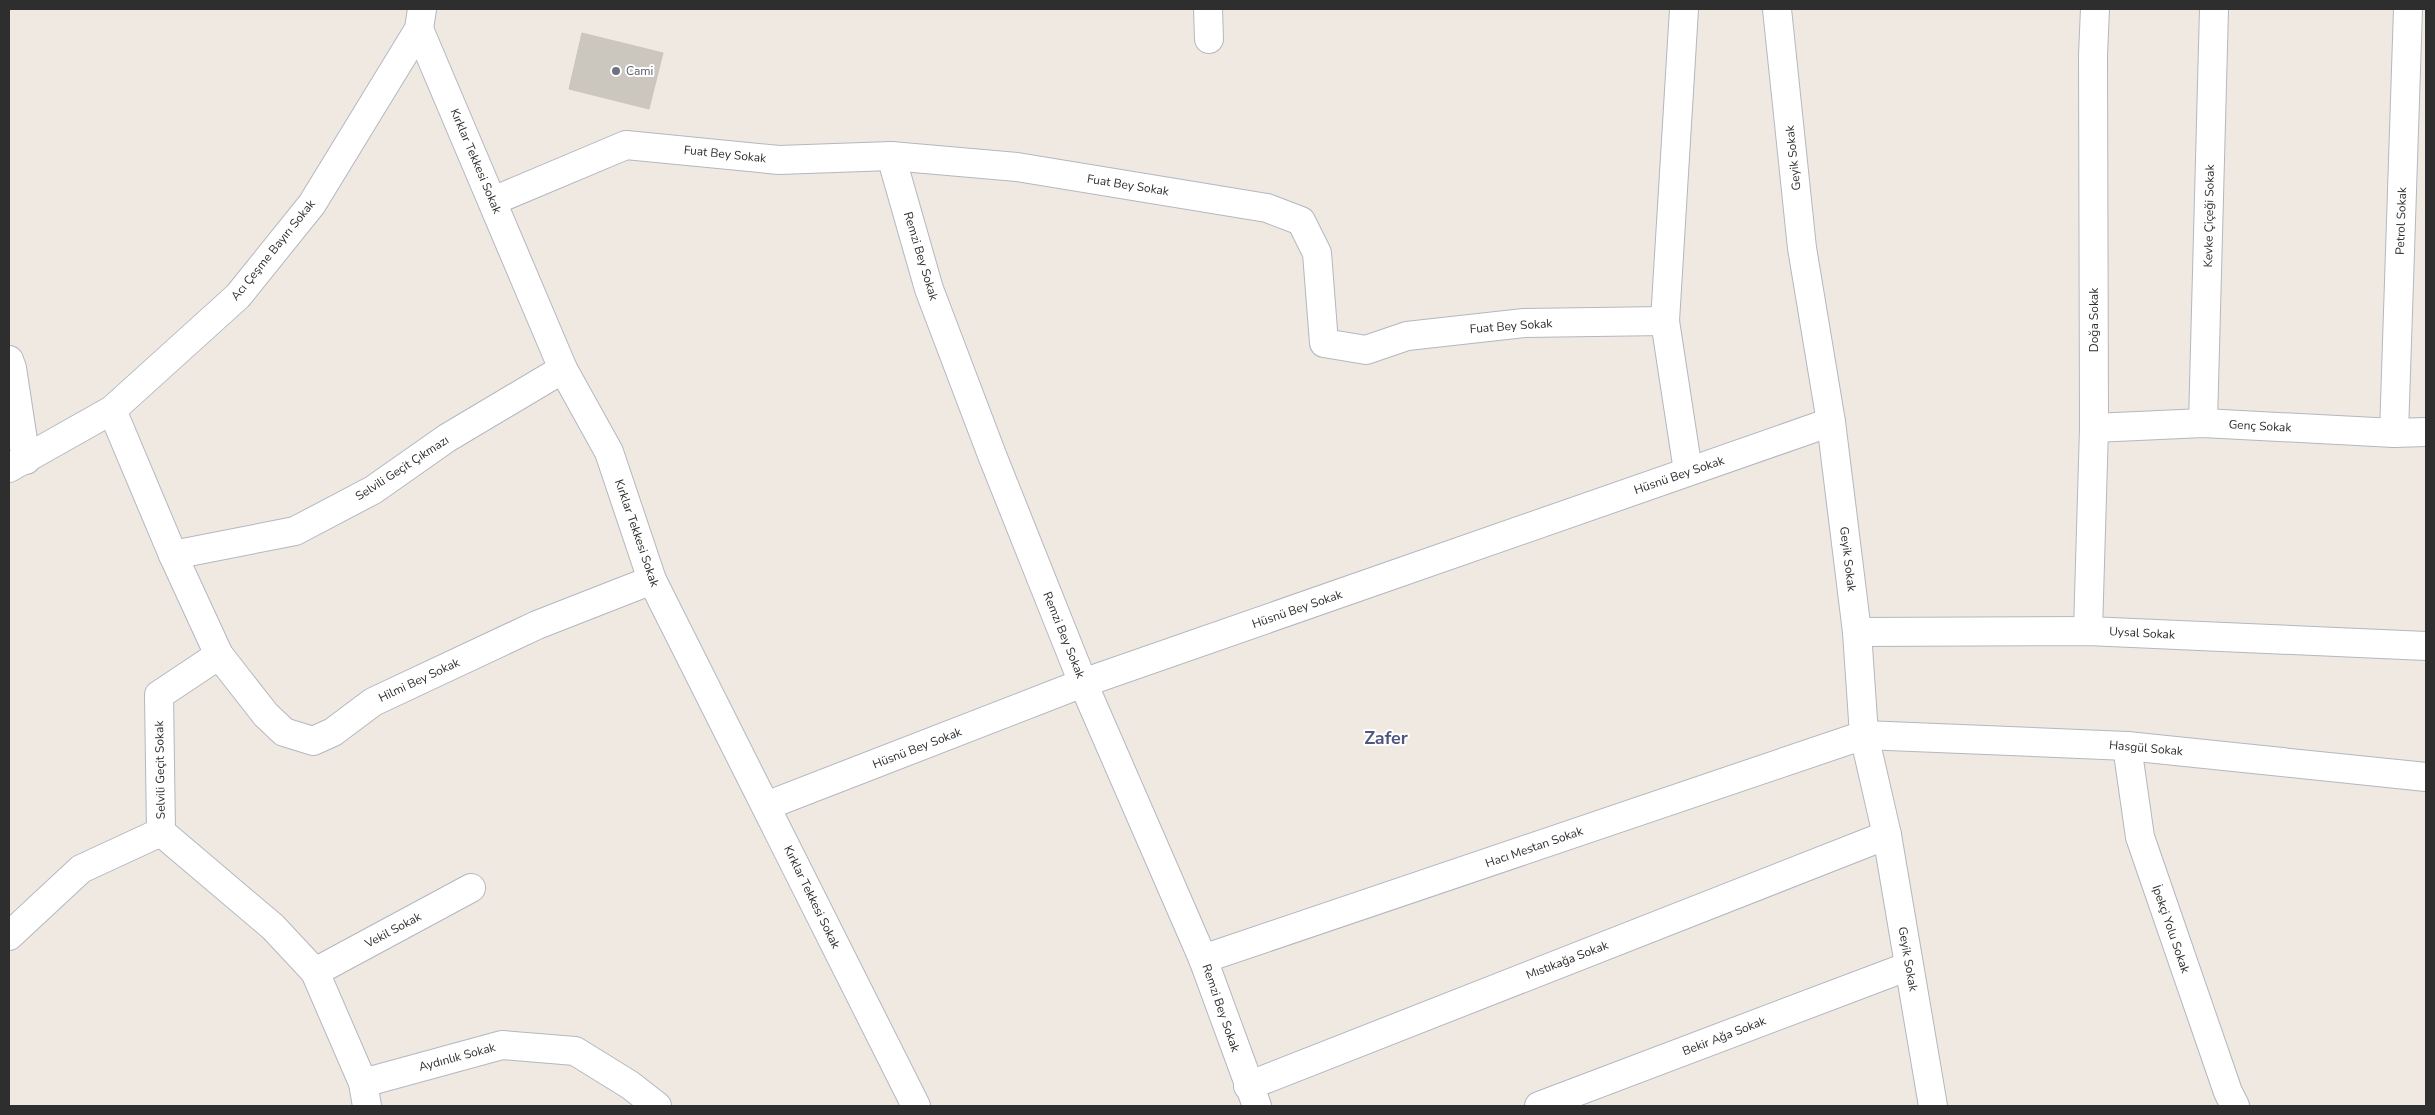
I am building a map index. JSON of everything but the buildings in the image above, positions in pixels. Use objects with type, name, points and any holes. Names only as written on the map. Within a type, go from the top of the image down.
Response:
[{"type":"street","points":[[1208,9],[1209,39]]},
{"type":"street","points":[[1684,9],[1665,321],[1688,471]]},
{"type":"street","name":"Geyik Sokak","points":[[1777,9],[1802,248],[1831,422],[1857,632],[1864,735],[1887,835],[1933,1106]]},
{"type":"street","name":"Doğa Sokak","points":[[2088,631],[2094,428],[2093,55],[2095,9]]},
{"type":"street","name":"Kevke Çiçeği Sokak","points":[[2203,423],[2214,9]]},
{"type":"street","name":"Petrol Sokak","points":[[2394,432],[2408,9]]},
{"type":"street","name":"Kırklar Tekkesi Sokak","points":[[421,19],[493,201],[563,369],[609,452],[652,580],[916,1106]]},
{"type":"street","name":"Acı Çeşme Bayırı Sokak","points":[[18,464],[112,410],[238,296],[312,204],[421,19]]},
{"type":"street","name":"Fuat Bey Sokak","points":[[493,201],[626,144],[779,160],[891,156],[1016,167],[1267,208],[1301,221],[1316,253],[1324,343],[1366,350],[1407,336],[1524,323],[1665,321]]},
{"type":"street","name":"Remzi Bey Sokak","points":[[891,156],[929,289],[992,454],[1083,683],[1203,959],[1252,1096]]},
{"type":"street","points":[[9,360],[12,368],[18,464]]},
{"type":"street","name":"Selvili Geçit Çıkmazı","points":[[173,555],[295,531],[373,490],[447,438],[563,369]]},
{"type":"street","points":[[112,410],[173,555],[220,655]]},
{"type":"street","name":"Hüsnü Bey Sokak","points":[[766,806],[1083,683],[1831,422]]},
{"type":"street","name":"Genç Sokak","points":[[2094,428],[2203,423],[2426,432]]},
{"type":"street","name":"Hilmi Bey Sokak","points":[[220,655],[266,715],[284,732],[313,741],[333,732],[373,702],[538,625],[652,580]]},
{"type":"street","name":"Uysal Sokak","points":[[1857,632],[2088,631],[2426,646]]},
{"type":"street","name":"Selvili Geçit Sokak","points":[[220,655],[159,695],[161,832],[273,927],[315,972],[365,1095]]},
{"type":"street","name":"Hasgül Sokak","points":[[1864,735],[2127,746],[2426,777]]},
{"type":"street","name":"Hacı Mestan Sokak","points":[[1203,959],[1864,735]]},
{"type":"street","name":"İpekçi Yolu Sokak","points":[[2127,746],[2140,837],[2218,1064],[2235,1106]]},
{"type":"street","points":[[9,936],[81,869],[161,832]]},
{"type":"street","name":"Mıstıkağa Sokak","points":[[1252,1096],[1887,835]]},
{"type":"street","name":"Vekil Sokak","points":[[315,972],[471,888]]},
{"type":"street","name":"Bekir Ağa Sokak","points":[[1539,1106],[1909,966]]},
{"type":"street","name":"Aydınlık Sokak","points":[[365,1095],[502,1045],[575,1051],[630,1085],[657,1106]]},
{"type":"place","name":"Cami","points":[[616,71]]},
{"type":"district","name":"Zafer","points":[[1386,738]]}]
